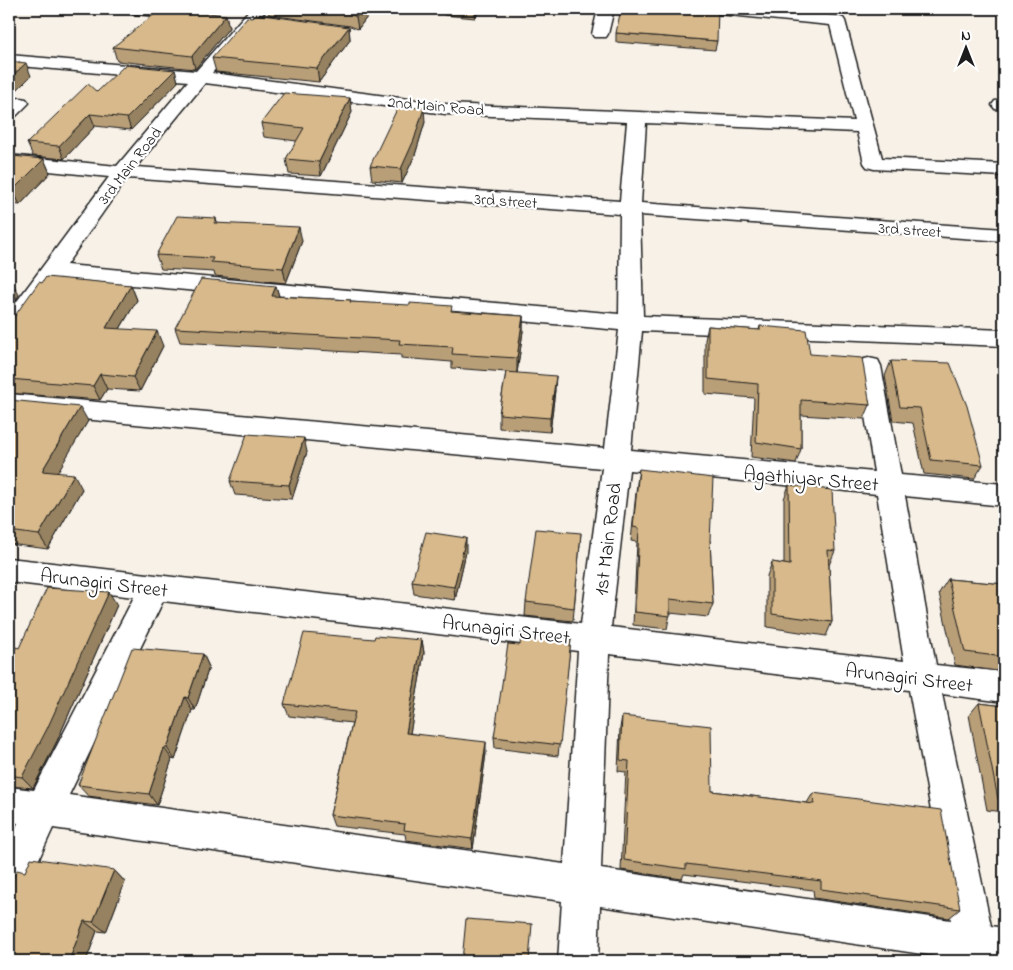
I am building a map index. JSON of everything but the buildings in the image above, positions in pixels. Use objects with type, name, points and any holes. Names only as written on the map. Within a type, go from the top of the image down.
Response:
[{"type":"street","points":[[136,9],[211,16]]},
{"type":"street","points":[[600,34],[606,9]]},
{"type":"street","points":[[719,9],[837,21],[874,163],[1004,170]]},
{"type":"street","name":"3rd Main Road","points":[[9,329],[122,172],[250,17]]},
{"type":"street","name":"2nd Main Road","points":[[9,60],[201,77],[446,109],[865,127]]},
{"type":"street","name":"1st Main Road","points":[[578,961],[594,640],[617,460],[631,323],[630,209],[637,117]]},
{"type":"street","name":"3rd street","points":[[9,162],[122,172],[1004,235]]},
{"type":"street","points":[[52,271],[631,323],[1004,338]]},
{"type":"street","points":[[26,807],[582,885],[989,945],[923,679],[869,366]]},
{"type":"street","name":"Agathiyar Street","points":[[9,403],[1004,495]]},
{"type":"street","name":"Arunagiri Street","points":[[9,570],[1004,688]]},
{"type":"street","points":[[9,883],[26,807],[154,588]]}]
